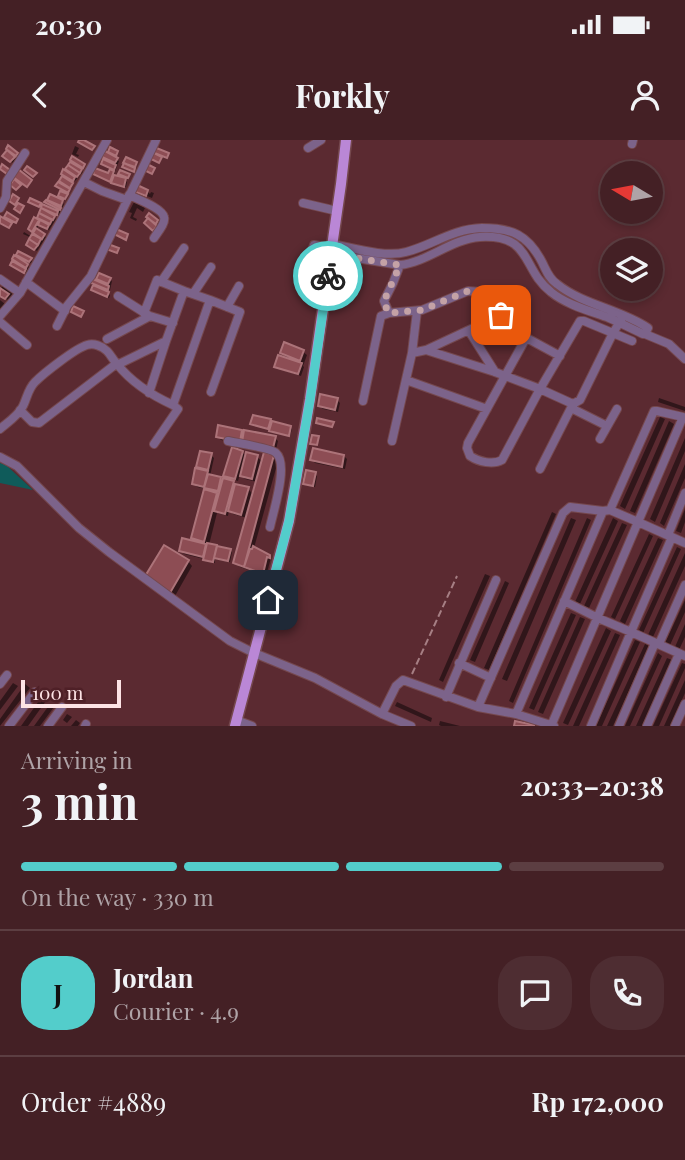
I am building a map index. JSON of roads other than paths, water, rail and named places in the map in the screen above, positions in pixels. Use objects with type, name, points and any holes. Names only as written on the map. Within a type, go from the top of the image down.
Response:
[{"type":"main road","points":[[236,723],[289,521],[332,249],[346,140]]},
{"type":"street","points":[[0,316],[20,293],[107,140]]},
{"type":"street","points":[[57,326],[91,276],[156,140]]},
{"type":"street","points":[[308,148],[321,140]]},
{"type":"street","points":[[0,208],[6,197],[7,181],[25,153]]},
{"type":"street","points":[[84,182],[102,191],[151,206],[164,216],[163,224],[154,238]]},
{"type":"street","points":[[303,203],[337,211]]},
{"type":"street","points":[[332,249],[404,253],[467,229],[483,228],[519,234],[531,245],[554,283],[622,318],[645,334],[669,344],[685,359]]},
{"type":"street","points":[[512,242],[519,234]]},
{"type":"street","points":[[449,235],[452,245]]},
{"type":"street","points":[[329,269],[313,261],[310,256],[314,245],[400,265],[410,264],[452,245],[480,237],[512,242],[519,247],[541,283],[550,291],[569,302],[622,318]]},
{"type":"street","points":[[434,240],[438,251]]},
{"type":"street","points":[[161,282],[184,248]]},
{"type":"street","points":[[388,313],[384,301],[400,265]]},
{"type":"street","points":[[193,294],[211,267]]},
{"type":"street","points":[[0,279],[20,293]]},
{"type":"street","points":[[107,338],[147,315],[157,280],[240,312],[211,392]]},
{"type":"street","points":[[26,282],[65,311]]},
{"type":"street","points":[[227,307],[239,286]]},
{"type":"street","points":[[149,393],[184,290]]},
{"type":"street","points":[[363,401],[381,316],[422,310],[468,291],[485,295],[507,323],[526,338],[560,355]]},
{"type":"street","points":[[118,296],[147,315],[173,323]]},
{"type":"street","points":[[173,405],[210,300]]},
{"type":"street","points":[[392,441],[412,353],[417,311]]},
{"type":"street","points":[[412,353],[426,350],[501,315]]},
{"type":"street","points":[[540,469],[572,406],[580,400],[622,318]]},
{"type":"street","points":[[526,338],[468,443],[467,448],[474,459],[494,463],[499,462],[505,455],[580,321],[632,341]]},
{"type":"street","points":[[0,322],[27,345]]},
{"type":"street","points":[[469,331],[495,372]]},
{"type":"street","points":[[20,410],[32,422],[39,423],[117,364],[166,341]]},
{"type":"street","points":[[0,429],[20,410],[34,383],[70,354],[86,345],[95,344],[106,350],[135,383],[178,409],[155,444]]},
{"type":"street","points":[[426,350],[540,389],[607,426]]},
{"type":"street","points":[[406,380],[487,409]]},
{"type":"street","points":[[600,439],[617,409]]},
{"type":"street","points":[[382,714],[398,682],[403,680],[478,707],[516,714],[552,726],[684,417],[654,411],[564,601],[516,714]]},
{"type":"street","points":[[228,441],[277,453],[281,463],[281,478],[270,527]]},
{"type":"street","points":[[0,457],[17,466],[79,528],[230,641],[315,678],[382,714],[411,726]]},
{"type":"street","points":[[281,478],[296,482]]},
{"type":"street","points":[[591,726],[670,536],[685,493]]},
{"type":"street","points":[[478,707],[563,513],[570,506],[606,510],[685,543]]},
{"type":"street","points":[[446,697],[496,580]]},
{"type":"street","points":[[619,726],[685,585]]},
{"type":"street","points":[[564,601],[683,655],[647,726]]},
{"type":"street","points":[[459,663],[491,678]]},
{"type":"street","points":[[0,684],[7,675]]},
{"type":"street","points":[[9,726],[35,692]]},
{"type":"street","points":[[675,726],[685,704]]},
{"type":"street","points":[[52,725],[62,707]]},
{"type":"street","points":[[236,723],[252,726]]},
{"type":"water","points":[[0,463],[6,465],[33,490],[0,483]]}]
